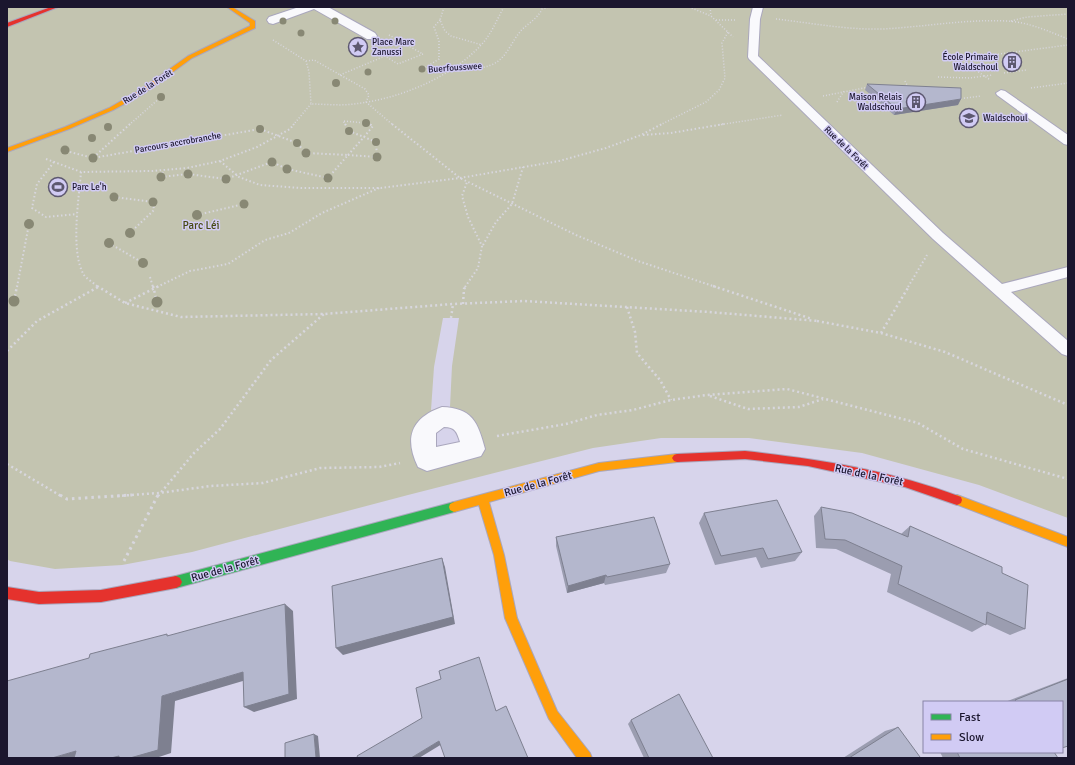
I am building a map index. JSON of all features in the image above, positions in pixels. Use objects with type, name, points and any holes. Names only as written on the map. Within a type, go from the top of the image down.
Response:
[{"type":"street","points":[[7,26],[56,7]]},
{"type":"street","points":[[229,7],[252,22],[252,27]]},
{"type":"street","points":[[273,20],[310,7]]},
{"type":"street","points":[[319,7],[371,36]]},
{"type":"street","name":"Rue de la Forêt","points":[[11,148],[79,123],[114,107],[163,79],[194,54],[218,41],[252,27]]},
{"type":"street","points":[[442,417],[453,417],[462,420],[468,428],[471,441],[473,449],[427,460],[422,437],[425,428],[432,421],[442,417]]},
{"type":"street","name":"Rue de la Forêt","points":[[7,593],[39,598],[101,596],[182,581],[599,467],[665,458],[745,455],[808,462],[905,482],[973,505],[1068,542]]},
{"type":"street","points":[[483,499],[499,555],[511,618],[553,715],[585,758]]},
{"type":"lane","points":[[753,57],[757,13]]},
{"type":"lane","name":"Rue de la Forêt","points":[[753,57],[938,236],[1068,350]]},
{"type":"lane","points":[[1001,93],[1068,141]]},
{"type":"lane","points":[[998,290],[1068,272]]},
{"type":"path","points":[[444,7],[440,20],[445,31],[451,36],[482,45]]},
{"type":"path","points":[[311,104],[331,105],[380,100],[445,73],[466,60],[482,45],[492,32],[504,7]]},
{"type":"path","name":"Buerfousswee","points":[[440,20],[434,27],[439,41],[439,59],[421,70],[476,68],[496,63],[509,50],[520,31],[538,16],[542,8],[549,7]]},
{"type":"path","points":[[689,7],[711,16],[753,57]]},
{"type":"path","points":[[710,7],[711,16]]},
{"type":"path","points":[[757,13],[783,19],[840,27],[881,29],[980,21],[1008,21],[1034,26],[1068,39]]},
{"type":"path","points":[[1008,21],[1027,16],[1068,14]]},
{"type":"path","points":[[252,27],[306,61],[314,60],[365,89],[369,95],[366,102]]},
{"type":"path","points":[[220,162],[239,177],[260,185],[301,188],[381,188],[460,178],[559,161],[606,148],[641,135],[706,102],[719,90],[725,78],[722,43],[728,32]]},
{"type":"path","points":[[938,77],[970,78],[984,76],[962,59],[1068,45]]},
{"type":"path","points":[[11,148],[81,172],[163,170],[187,168],[220,162],[257,147],[290,129],[311,104],[309,72],[306,61]]},
{"type":"path","points":[[1012,72],[1009,71],[1022,69],[1020,68]]},
{"type":"path","points":[[905,81],[909,92]]},
{"type":"path","points":[[1030,89],[1068,83]]},
{"type":"path","points":[[641,135],[671,133],[762,119],[844,91],[870,87]]},
{"type":"path","points":[[902,87],[908,88]]},
{"type":"path","points":[[837,102],[844,91]]},
{"type":"path","points":[[955,99],[1001,93]]},
{"type":"path","name":"Parcours accrobranche","points":[[161,97],[93,158],[260,129],[297,143],[306,153],[337,154],[345,155],[353,155],[377,157],[376,142],[369,140],[362,136],[348,131],[343,121],[366,123],[373,126],[368,132],[363,137],[358,143],[353,149],[348,155],[343,161],[338,167],[328,178],[287,169],[272,162],[226,179],[188,174],[161,177],[163,170]]},
{"type":"path","points":[[366,102],[409,139],[460,178],[512,204],[576,235],[638,261],[818,321]]},
{"type":"path","points":[[54,162],[37,184],[32,208],[46,216],[77,214]]},
{"type":"path","points":[[463,304],[464,289],[478,268],[482,246],[496,222],[512,204],[523,167]]},
{"type":"path","points":[[81,172],[77,214],[77,254],[84,275],[98,288],[125,303],[181,317],[324,314],[453,304],[524,301],[709,312],[818,321],[880,333],[945,352],[1068,405]]},
{"type":"path","points":[[467,182],[462,196],[468,217],[482,246]]},
{"type":"path","points":[[125,303],[190,271],[228,264],[265,240],[289,233],[322,213],[381,188]]},
{"type":"path","points":[[114,197],[153,202],[154,210],[130,233]]},
{"type":"path","points":[[197,215],[244,204]]},
{"type":"path","points":[[14,301],[29,224]]},
{"type":"path","points":[[880,333],[938,236]]},
{"type":"path","points":[[109,243],[143,263]]},
{"type":"path","points":[[150,277],[157,302]]},
{"type":"path","points":[[7,351],[37,321],[98,288]]},
{"type":"path","points":[[451,318],[453,304]]},
{"type":"path","points":[[627,307],[635,332],[637,353],[660,380],[671,400]]},
{"type":"path","points":[[122,565],[159,493],[194,453],[220,429],[272,360],[324,314]]},
{"type":"path","points":[[471,441],[566,424],[597,415],[633,410],[671,400],[707,395],[787,390],[918,423],[963,449],[1068,479]]},
{"type":"path","points":[[707,395],[748,409],[799,407],[824,399]]},
{"type":"path","points":[[7,464],[66,499],[159,493],[211,486],[263,483],[320,468],[379,468],[402,462],[425,453]]},
{"type":"green space","name":"Parc Léi","points":[[7,7],[1068,7],[1068,518],[979,485],[862,453],[749,438],[661,438],[593,448],[192,552],[122,565],[55,569],[10,561],[7,559]],"holes":[[[443,318],[459,318],[452,366],[450,407],[431,410],[434,367]],[[462,420],[473,449],[427,460],[432,421]]]},
{"type":"building","points":[[867,84],[961,88],[961,99],[897,109]]},
{"type":"building","points":[[777,500],[802,552],[768,559],[763,548],[721,556],[704,513]]},
{"type":"building","points":[[821,507],[852,513],[908,537],[910,526],[1002,567],[1002,573],[1028,585],[1025,629],[987,612],[986,625],[898,584],[902,566],[845,540],[825,539]]},
{"type":"building","points":[[654,517],[670,564],[607,577],[606,575],[568,586],[556,537]]},
{"type":"building","points":[[442,558],[453,617],[336,648],[332,586]]},
{"type":"building","points":[[285,604],[289,694],[244,707],[243,672],[162,696],[158,750],[130,758],[119,758],[119,756],[111,758],[74,758],[76,751],[52,758],[7,758],[7,681],[89,658],[90,654],[167,634],[167,636]]},
{"type":"building","points":[[479,657],[496,711],[506,706],[528,758],[445,758],[439,741],[411,758],[358,758],[357,756],[422,718],[416,688],[441,679],[439,671]]},
{"type":"building","points":[[1068,679],[1068,746],[1063,748],[1063,701],[1015,700]]},
{"type":"building","points":[[679,694],[713,758],[649,758],[631,720]]},
{"type":"building","points":[[898,727],[920,757],[919,758],[849,758]]},
{"type":"building","points":[[314,734],[316,758],[285,758],[285,743]]},
{"type":"building","points":[[958,753],[1055,753],[1058,758],[960,758]]},
{"type":"traffic: fast","points":[[176,582],[454,507]]},
{"type":"traffic: slow","points":[[7,150],[97,116],[125,102],[190,57],[253,27],[253,22],[229,7]]},
{"type":"traffic: slow","points":[[454,507],[599,467],[677,458]]},
{"type":"traffic: slow","points":[[483,499],[499,555],[511,618],[553,715],[585,758]]},
{"type":"traffic: slow","points":[[957,500],[1068,542]]},
{"type":"traffic: jam","points":[[7,25],[56,7]]},
{"type":"traffic: jam","points":[[677,458],[745,455],[808,462],[905,482],[957,500]]},
{"type":"traffic: jam","points":[[7,593],[39,598],[101,596],[176,582]]},
{"type":"place","name":"Place Marc Zanussi","points":[[358,47]]},
{"type":"place","name":"École Primaire Waldschoul","points":[[1012,62]]},
{"type":"place","name":"Maison Relais Waldschoul","points":[[916,102]]},
{"type":"place","name":"Waldschoul","points":[[969,118]]},
{"type":"place","name":"Parc Le'h","points":[[58,187]]}]
